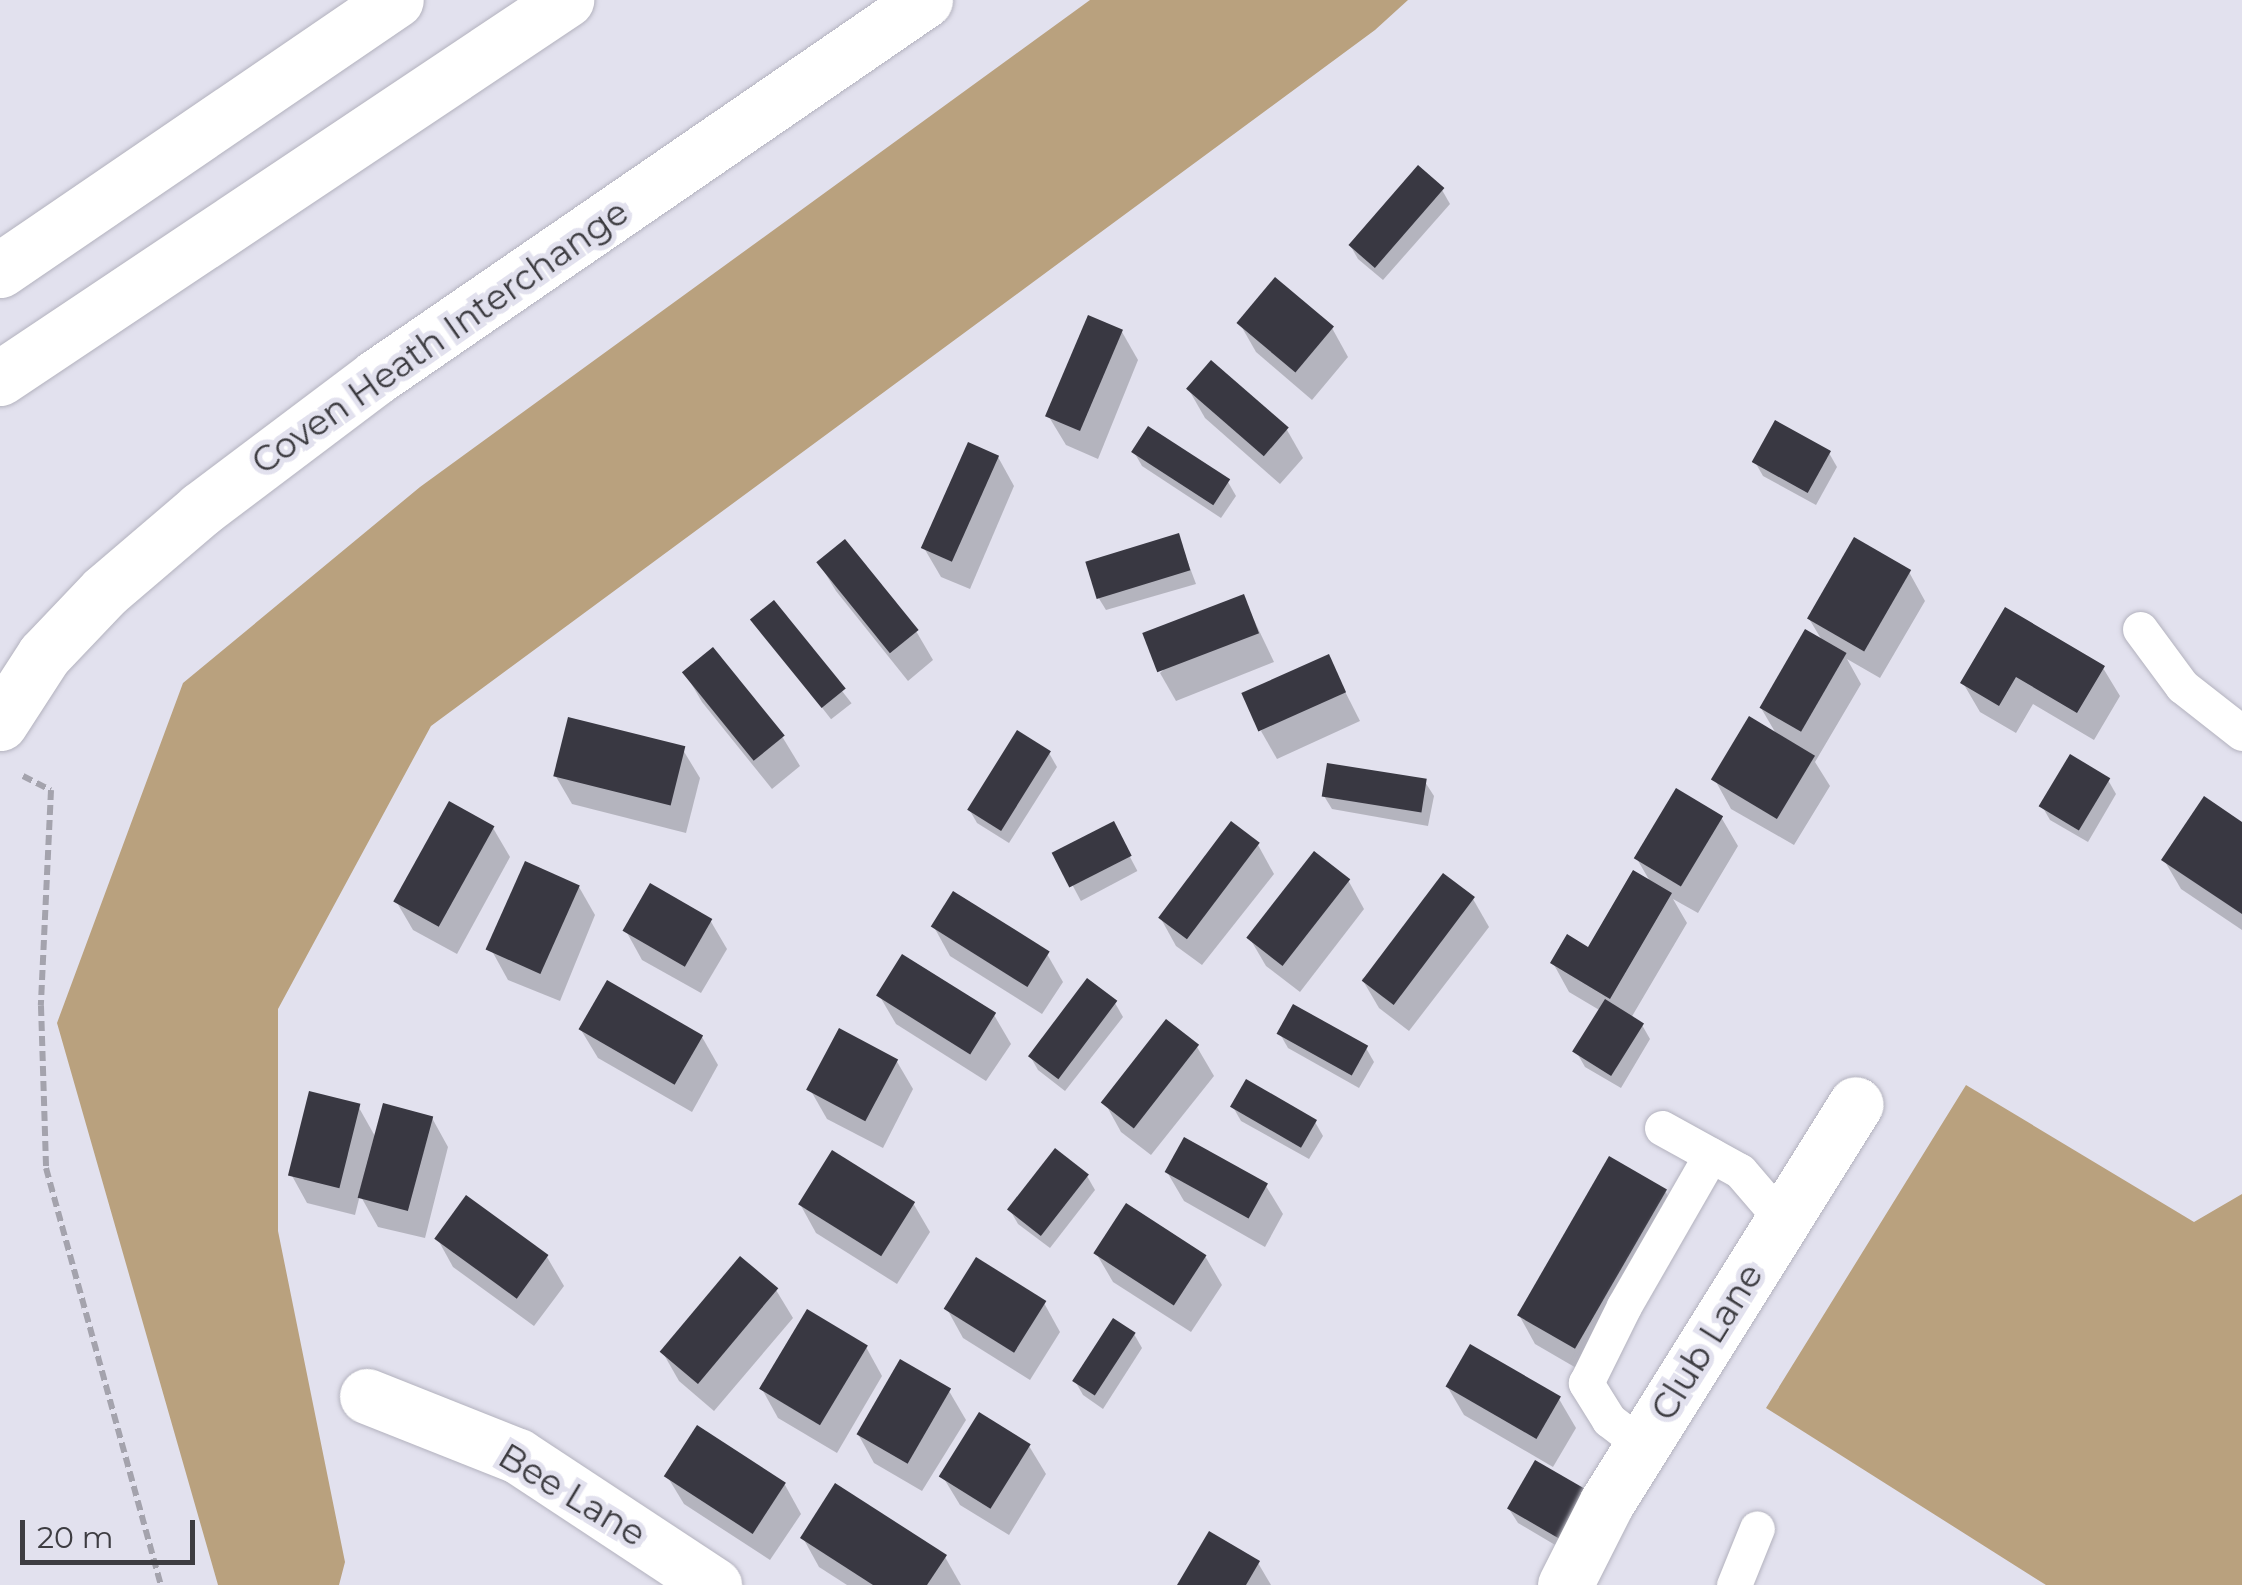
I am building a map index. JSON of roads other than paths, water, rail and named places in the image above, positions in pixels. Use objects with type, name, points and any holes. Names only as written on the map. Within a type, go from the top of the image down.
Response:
[{"type":"main road","points":[[0,270],[396,0]]},
{"type":"main road","points":[[0,378],[566,0]]},
{"type":"main road","name":"Coven Heath Interchange","points":[[8,748],[44,655],[105,591],[202,508],[376,377],[925,0]]},
{"type":"main road","name":"Club Lane","points":[[1565,1585],[1643,1446],[1856,1104]]},
{"type":"main road","name":"Bee Lane","points":[[367,1396],[518,1456],[714,1585]]},
{"type":"lane","points":[[2140,628],[2182,686],[2242,733]]},
{"type":"lane","points":[[1662,1128],[1740,1171],[1783,1221]]},
{"type":"lane","points":[[1643,1446],[1610,1420],[1586,1383],[1624,1306],[1711,1155]]},
{"type":"lane","points":[[1734,1585],[1757,1528]]}]
